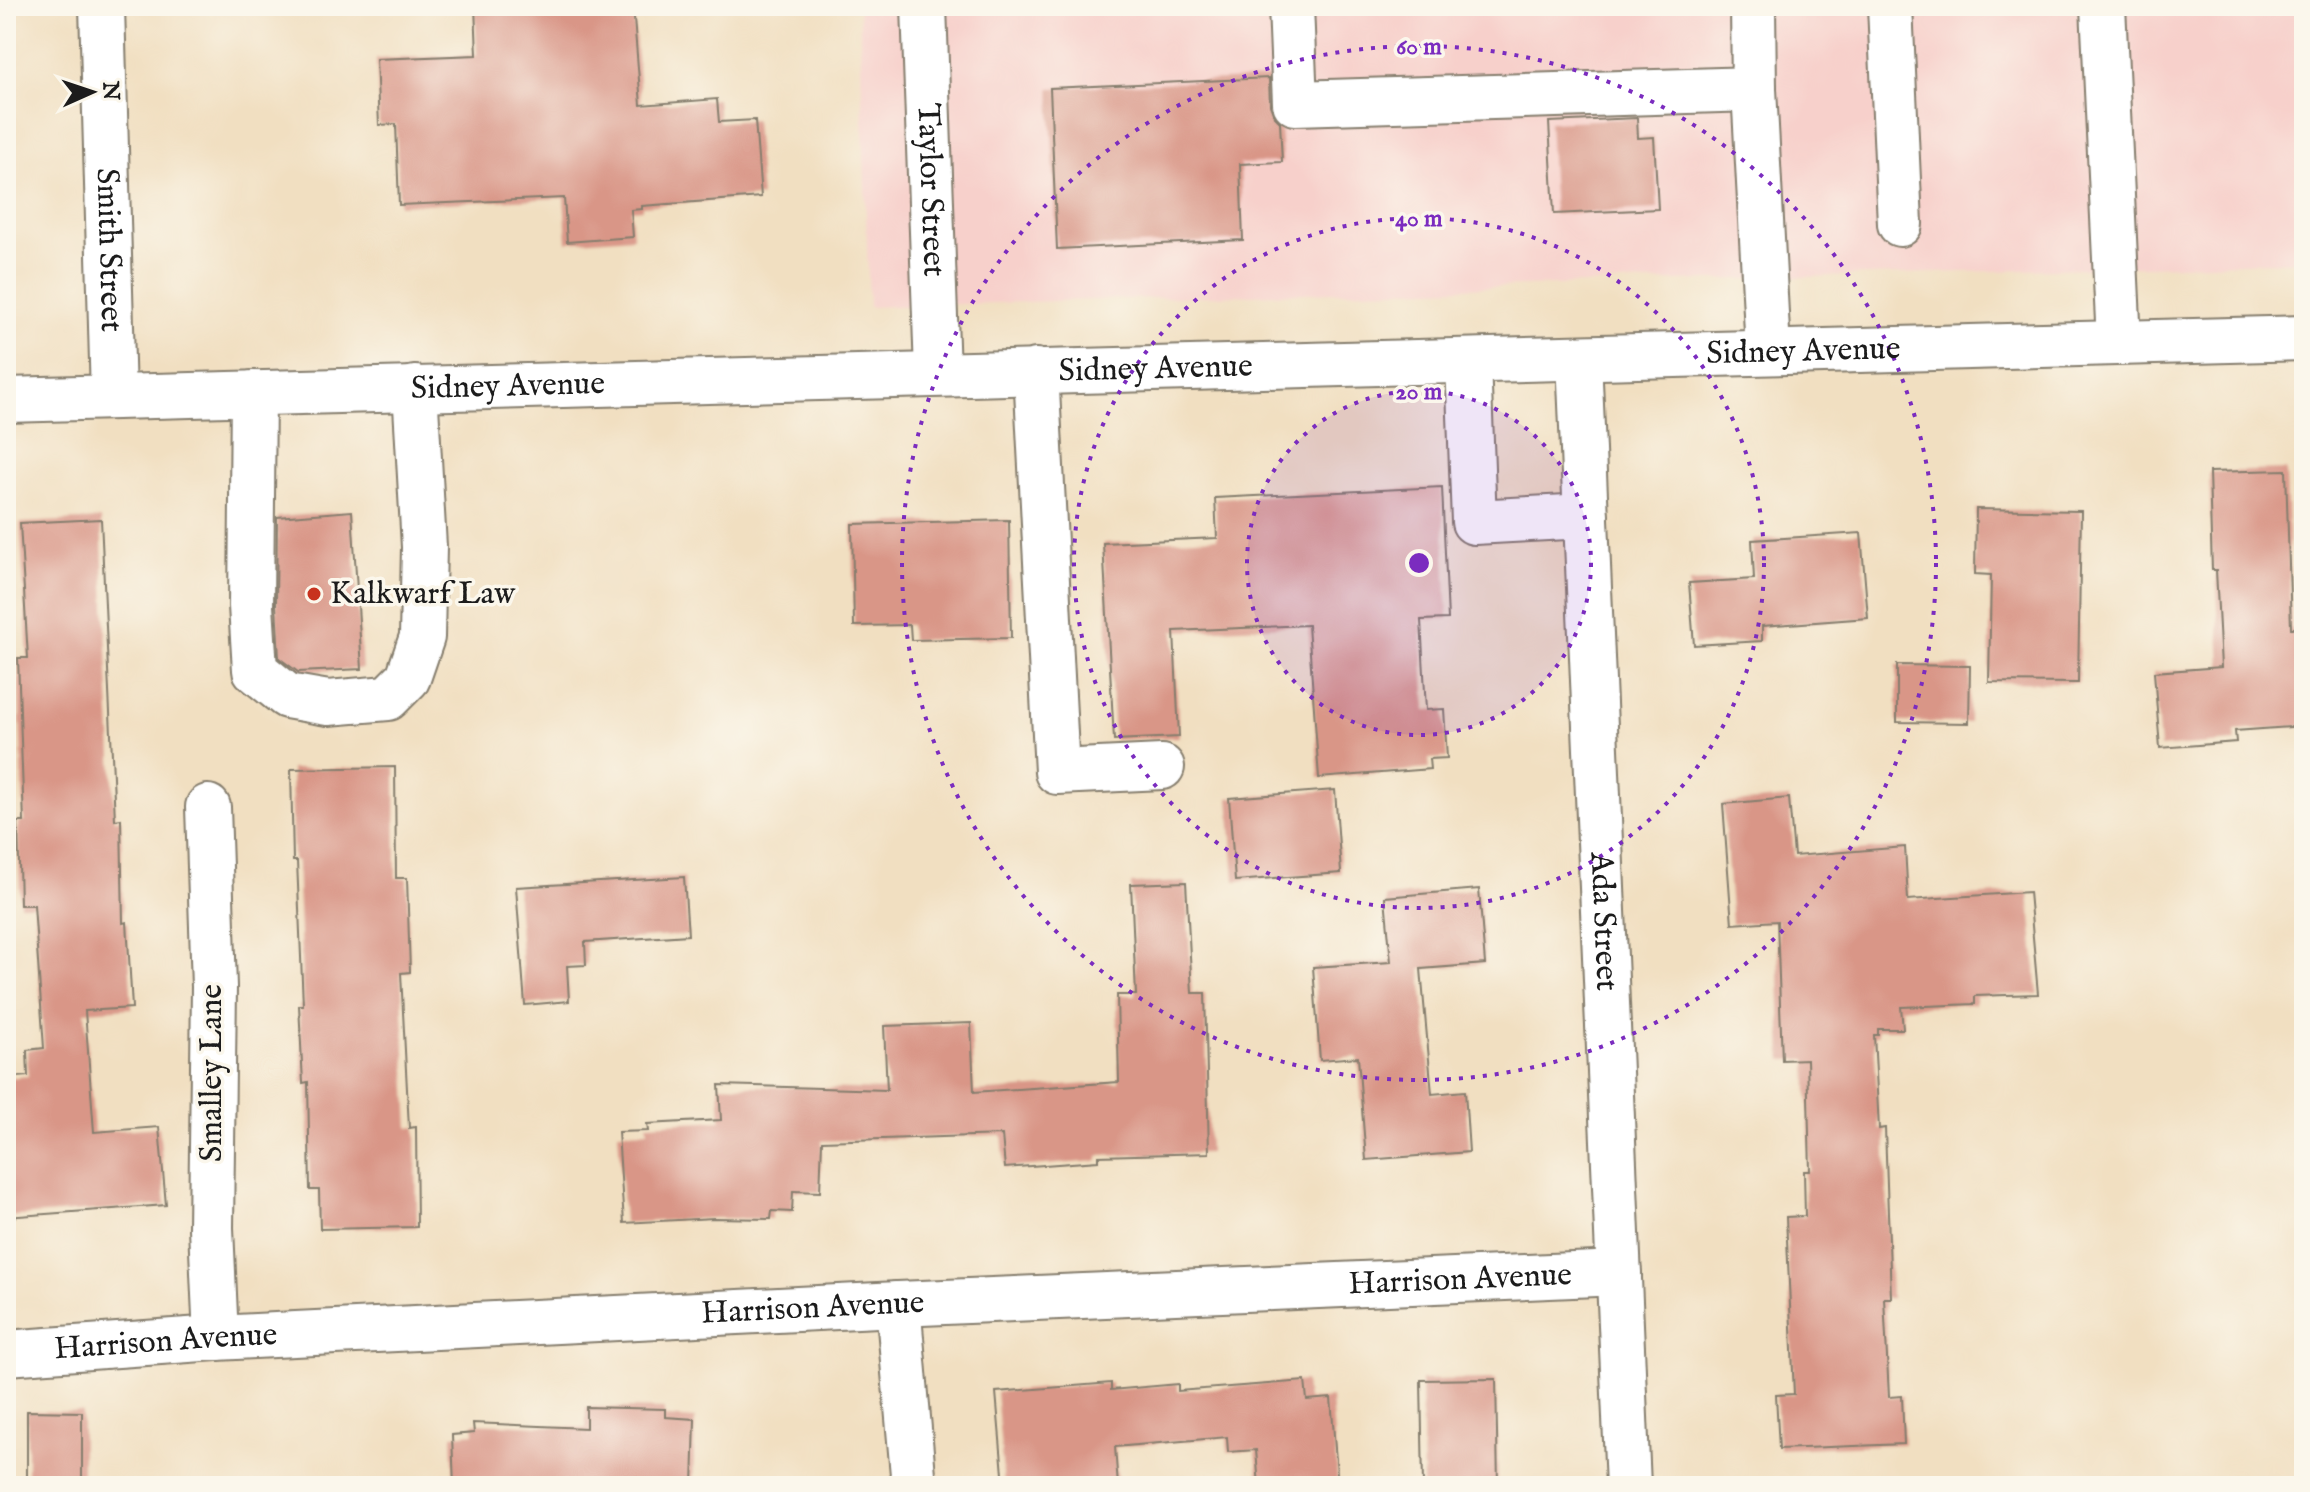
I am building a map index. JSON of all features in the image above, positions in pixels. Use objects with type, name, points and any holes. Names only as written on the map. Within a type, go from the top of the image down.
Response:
[{"type":"street","name":"Smith Street","points":[[102,6],[113,397]]},
{"type":"street","name":"Taylor Street","points":[[924,6],[937,373]]},
{"type":"street","points":[[1291,6],[1295,103],[1754,89]]},
{"type":"street","points":[[1753,6],[1754,89],[1768,351]]},
{"type":"street","points":[[1890,6],[1900,224]]},
{"type":"street","points":[[2103,6],[2119,343]]},
{"type":"street","name":"Sidney Avenue","points":[[6,400],[2304,338]]},
{"type":"street","name":"Ada Street","points":[[1579,358],[1628,1486]]},
{"type":"street","points":[[1468,361],[1474,522],[1586,516]]},
{"type":"street","points":[[1036,371],[1057,772],[1162,767]]},
{"type":"street","points":[[253,393],[251,606],[255,670],[287,696],[328,703],[388,698],[408,678],[422,637],[424,547],[415,388]]},
{"type":"street","name":"Smalley Lane","points":[[208,807],[214,987],[211,1228],[216,1338]]},
{"type":"street","name":"Harrison Avenue","points":[[6,1353],[216,1338],[898,1304],[1619,1273]]},
{"type":"street","points":[[898,1304],[914,1486]]},
{"type":"shaded area","points":[[859,6],[2304,6],[2304,261],[869,307]]},
{"type":"building","points":[[475,6],[633,6],[641,105],[717,99],[719,122],[755,120],[761,197],[642,206],[642,209],[631,210],[633,237],[567,242],[564,198],[399,205],[396,124],[379,125],[376,59],[477,55]]},
{"type":"building","points":[[1269,78],[1270,105],[1280,122],[1282,162],[1240,164],[1243,240],[1057,249],[1050,88]]},
{"type":"building","points":[[1637,118],[1638,138],[1654,137],[1658,209],[1554,214],[1549,122]]},
{"type":"building","points":[[2286,470],[2291,628],[2304,628],[2304,726],[2235,731],[2236,742],[2160,748],[2154,672],[2221,667],[2216,570],[2212,570],[2209,472]]},
{"type":"building","points":[[1442,487],[1448,619],[1421,620],[1426,710],[1444,709],[1447,758],[1429,759],[1430,769],[1319,778],[1308,625],[1174,631],[1179,737],[1114,740],[1103,543],[1217,538],[1215,498]]},
{"type":"building","points":[[1976,509],[2081,511],[2078,683],[1989,682],[1991,575],[1975,574]]},
{"type":"building","points":[[352,511],[362,669],[298,672],[279,658],[277,517]]},
{"type":"building","points":[[101,519],[115,820],[121,819],[123,923],[127,922],[132,1008],[85,1011],[94,1132],[159,1127],[166,1205],[6,1217],[6,1078],[28,1076],[27,1050],[44,1048],[34,905],[20,905],[18,822],[24,822],[18,658],[28,658],[20,523]]},
{"type":"building","points":[[1009,520],[1011,638],[911,640],[910,625],[854,626],[852,524]]},
{"type":"building","points":[[1861,533],[1868,618],[1762,626],[1762,641],[1694,645],[1689,583],[1754,579],[1752,540]]},
{"type":"building","points":[[1897,665],[1970,666],[1969,723],[1897,722]]},
{"type":"building","points":[[395,767],[396,878],[407,878],[410,972],[401,973],[409,1128],[416,1127],[417,1227],[320,1229],[319,1190],[310,1190],[308,1082],[303,1083],[299,1005],[303,1005],[297,861],[293,861],[291,769]]},
{"type":"building","points":[[1335,790],[1341,873],[1235,881],[1229,798]]},
{"type":"building","points":[[1789,798],[1794,856],[1905,847],[1908,900],[2029,892],[2038,994],[1975,996],[1975,1004],[1901,1007],[1903,1029],[1878,1029],[1878,1035],[1874,1035],[1879,1129],[1885,1128],[1891,1298],[1884,1298],[1889,1397],[1902,1396],[1904,1444],[1779,1449],[1776,1395],[1794,1394],[1786,1217],[1805,1216],[1804,1171],[1810,1171],[1807,1059],[1782,1060],[1777,921],[1732,924],[1723,804]]},
{"type":"building","points":[[684,877],[688,935],[585,942],[586,965],[567,966],[569,1001],[525,1005],[516,887]]},
{"type":"building","points":[[1186,882],[1192,993],[1205,993],[1209,1153],[1098,1156],[1098,1161],[1005,1168],[1002,1135],[822,1141],[820,1192],[793,1191],[792,1212],[772,1211],[771,1219],[714,1218],[624,1223],[618,1132],[648,1131],[647,1124],[721,1120],[719,1085],[887,1090],[884,1026],[971,1023],[974,1092],[1119,1082],[1117,995],[1136,995],[1131,884]]},
{"type":"building","points":[[1479,889],[1485,964],[1421,969],[1432,1094],[1465,1091],[1469,1152],[1366,1160],[1358,1057],[1320,1060],[1313,967],[1391,962],[1385,897]]},
{"type":"building","points":[[1496,1379],[1498,1486],[1423,1486],[1421,1380]]},
{"type":"building","points":[[1305,1381],[1307,1400],[1331,1398],[1338,1486],[1259,1486],[1256,1450],[1228,1452],[1227,1437],[1115,1447],[1118,1486],[1004,1486],[996,1392],[1111,1383],[1111,1390],[1178,1384],[1178,1391]]},
{"type":"building","points":[[586,1407],[665,1409],[665,1417],[695,1419],[693,1486],[522,1482],[522,1486],[454,1486],[452,1435],[474,1433],[473,1423],[586,1428]]},
{"type":"building","points":[[27,1411],[82,1412],[82,1486],[27,1486]]},
{"type":"place","name":"Kalkwarf Law","points":[[314,594]]}]
